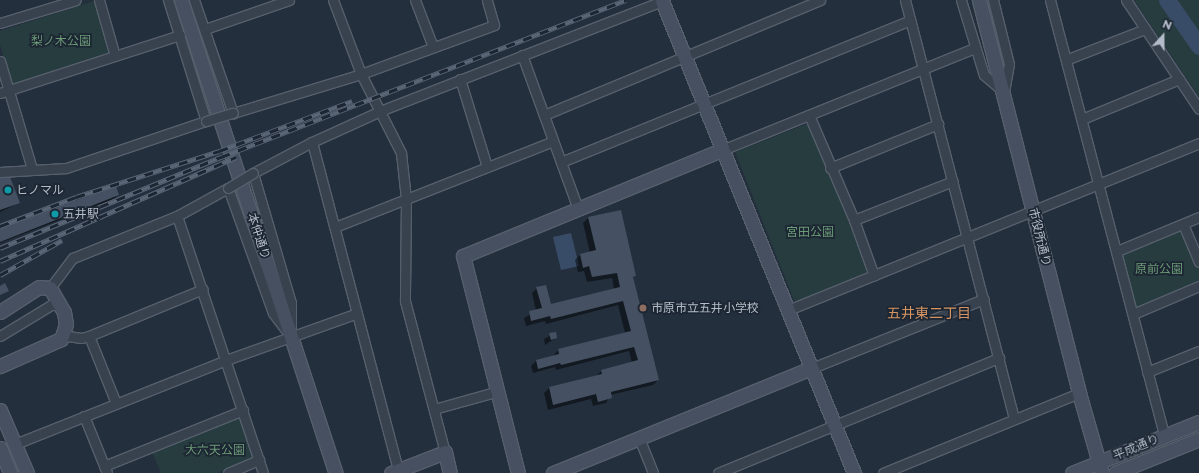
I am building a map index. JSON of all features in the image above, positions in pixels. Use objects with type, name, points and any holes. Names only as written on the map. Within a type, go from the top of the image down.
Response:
[{"type":"street","points":[[0,23],[76,0]]},
{"type":"street","points":[[99,0],[115,56]]},
{"type":"street","points":[[168,0],[206,121]]},
{"type":"street","name":"本仲通り","points":[[181,0],[336,473]]},
{"type":"street","points":[[194,0],[233,113]]},
{"type":"street","points":[[205,29],[289,0]]},
{"type":"street","points":[[333,0],[361,74],[401,153],[406,199],[405,301],[450,473]]},
{"type":"street","points":[[415,0],[434,47]]},
{"type":"street","points":[[0,172],[66,168],[206,121],[361,74],[494,25],[487,0]]},
{"type":"street","points":[[50,288],[73,258],[177,216],[312,142],[380,111],[663,0],[684,56],[854,473]]},
{"type":"street","points":[[544,115],[820,0]]},
{"type":"street","points":[[905,0],[1014,419]]},
{"type":"street","points":[[962,0],[984,76],[1004,92],[1009,64],[992,0]]},
{"type":"street","name":"市役所通り","points":[[979,0],[1004,92],[1079,394],[1100,468]]},
{"type":"street","points":[[1050,0],[1068,59],[1082,119],[1164,436]]},
{"type":"street","points":[[1126,0],[1199,108]]},
{"type":"street","points":[[561,162],[910,20]]},
{"type":"street","points":[[1068,59],[1145,29]]},
{"type":"street","points":[[4,91],[180,35]]},
{"type":"street","points":[[518,473],[496,392],[463,256],[975,48]]},
{"type":"street","points":[[522,56],[578,209]]},
{"type":"street","points":[[0,61],[4,91],[32,169]]},
{"type":"street","points":[[460,79],[487,167]]},
{"type":"street","points":[[1082,119],[1179,79]]},
{"type":"street","points":[[809,115],[830,168],[854,220],[874,276]]},
{"type":"street","points":[[830,168],[938,124]]},
{"type":"street","points":[[335,227],[553,141]]},
{"type":"street","points":[[312,142],[357,313],[396,472],[445,452]]},
{"type":"street","points":[[788,310],[1199,143]]},
{"type":"street","points":[[253,173],[291,303],[291,336]]},
{"type":"street","points":[[854,220],[953,181]]},
{"type":"street","points":[[228,188],[273,313],[291,336]]},
{"type":"street","points":[[177,216],[203,289],[263,473]]},
{"type":"street","points":[[1117,251],[1199,217]]},
{"type":"street","points":[[1182,224],[1199,262]]},
{"type":"street","points":[[1133,314],[1199,286]]},
{"type":"street","points":[[0,312],[39,287],[50,288]]},
{"type":"street","points":[[50,288],[60,305],[66,324],[78,333],[89,336]]},
{"type":"street","points":[[0,366],[68,336],[81,338],[89,336],[203,289]]},
{"type":"street","points":[[553,473],[984,299]]},
{"type":"street","points":[[0,336],[51,305],[60,305]]},
{"type":"street","points":[[15,444],[226,360],[357,313]]},
{"type":"street","points":[[61,339],[66,324]]},
{"type":"street","points":[[89,336],[116,403]]},
{"type":"street","points":[[1147,372],[1199,351]]},
{"type":"street","points":[[718,473],[999,358]]},
{"type":"street","points":[[434,409],[496,392]]},
{"type":"street","points":[[883,473],[1079,394]]},
{"type":"street","points":[[0,410],[27,473]]},
{"type":"street","points":[[84,416],[106,469],[243,410]]},
{"type":"street","name":"平成通り","points":[[1072,473],[1100,468],[1164,436],[1199,422]]},
{"type":"street","points":[[639,438],[653,473]]},
{"type":"street","name":"平成通り","points":[[1115,473],[1199,439]]},
{"type":"street","points":[[0,448],[10,473]]},
{"type":"street","points":[[228,473],[259,460]]},
{"type":"green space","points":[[1134,0],[1199,0],[1199,97]]},
{"type":"green space","name":"梨ノ木公園","points":[[94,1],[110,54],[12,86],[0,45],[0,31]]},
{"type":"green space","name":"宮田公園","points":[[809,123],[868,268],[864,274],[798,301],[794,300],[735,152]]},
{"type":"green space","name":"原前公園","points":[[1183,224],[1199,262],[1199,286],[1133,314],[1117,251]]},
{"type":"green space","name":"大六天公園","points":[[239,416],[254,457],[217,473],[161,473],[152,452]]},
{"type":"water","points":[[571,233],[579,266],[561,270],[553,237]]},
{"type":"building","name":"ヒノマル","points":[[10,177],[20,203],[0,210],[0,178]]},
{"type":"building","name":"五井駅","points":[[116,186],[119,195],[0,242],[0,228]]},
{"type":"building","points":[[621,210],[636,276],[633,277],[659,380],[611,392],[612,398],[598,402],[596,394],[553,405],[549,387],[602,374],[601,370],[638,360],[634,347],[561,365],[560,363],[538,369],[536,360],[559,354],[558,349],[631,331],[623,301],[551,319],[550,316],[531,321],[529,311],[542,308],[536,287],[546,285],[551,304],[620,287],[617,273],[592,277],[589,266],[583,268],[580,254],[596,250],[588,217]]},
{"type":"building","points":[[5,283],[9,291],[0,295],[0,286]]},
{"type":"building","points":[[556,332],[557,338],[551,340],[549,333]]},
{"type":"waterway","points":[[1167,0],[1199,46]]},
{"type":"railway","points":[[0,248],[221,157],[626,0]]},
{"type":"railway","points":[[0,226],[76,197],[219,151],[352,101]]},
{"type":"railway","points":[[0,261],[236,157]]},
{"type":"railway","points":[[0,275],[62,240]]},
{"type":"place","name":"ヒノマル","points":[[8,190]]},
{"type":"place","name":"五井駅","points":[[55,214]]},
{"type":"place","name":"市原市立五井小学校","points":[[643,308]]},
{"type":"district","name":"五井東二丁目","points":[[929,313]]}]
